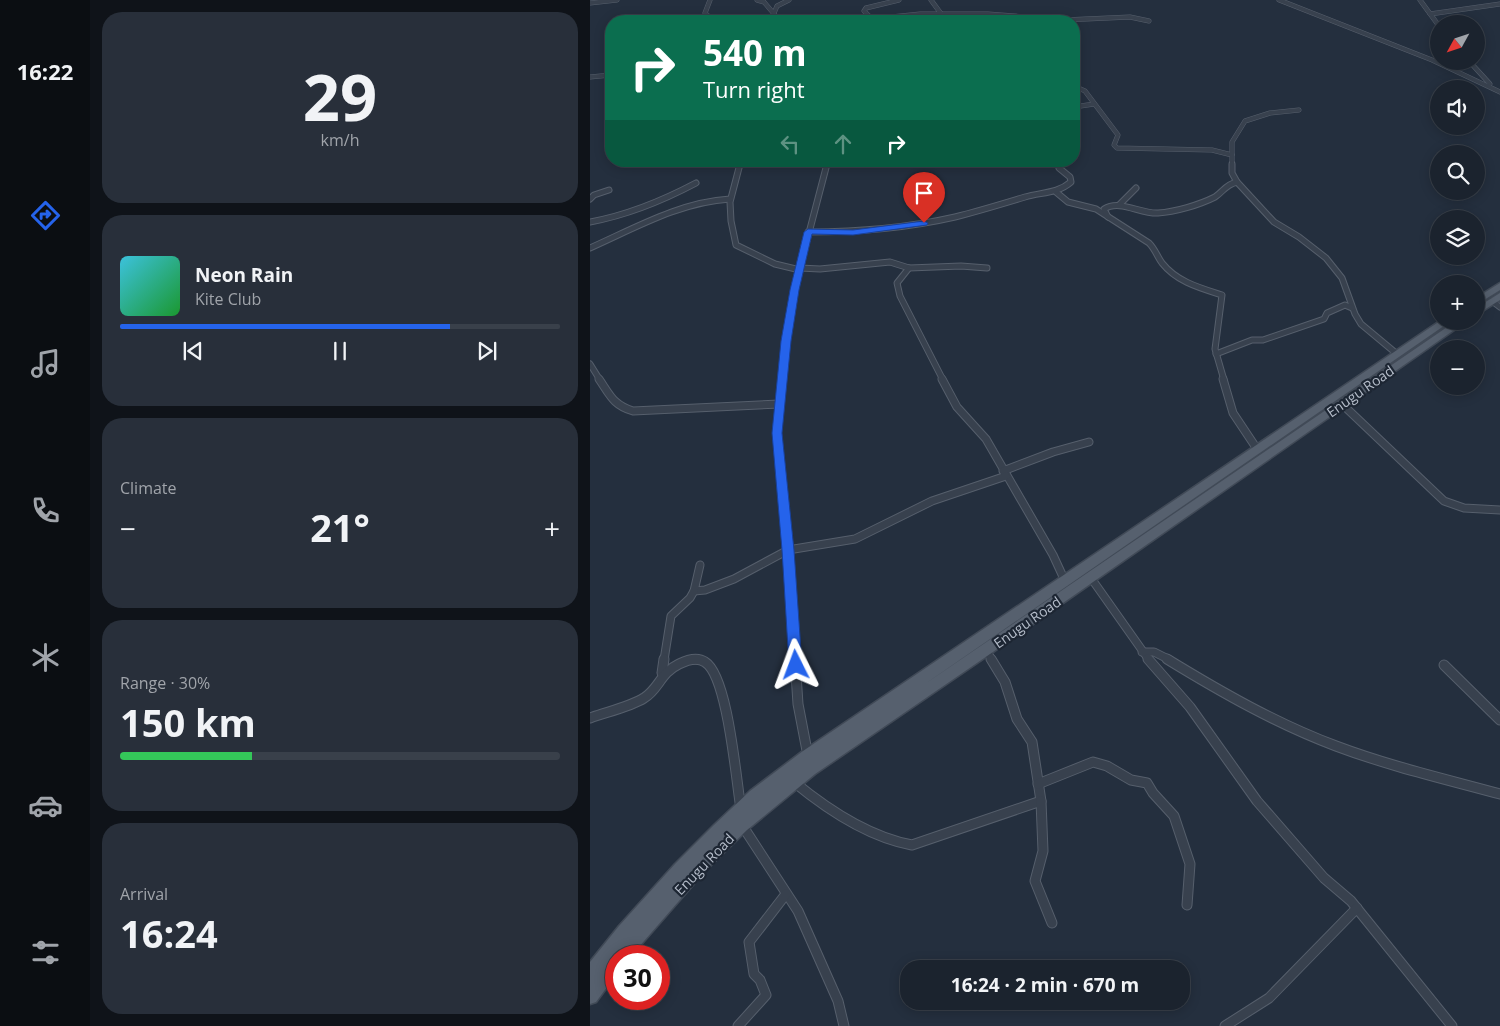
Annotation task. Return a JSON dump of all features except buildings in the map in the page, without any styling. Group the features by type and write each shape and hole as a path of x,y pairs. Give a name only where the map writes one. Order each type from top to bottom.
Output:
{"main road":[{"path":"1485,296 1500,286"},
{"path":"1496,304 1500,296"},
{"path":"590,975 669,881 741,809 808,756 1433,330"},
{"name":"Enugu Road","path":"631,945 700,866 742,825 794,781 1450,330"},
{"path":"590,996 605,976"}],"street":[{"path":"590,3 617,0"},
{"path":"709,15 705,9 710,0"},
{"path":"758,0 764,1 766,7 777,15"},
{"path":"774,13 777,6 790,0"},
{"path":"868,15 864,10 899,0"},
{"path":"931,0 942,14"},
{"path":"1280,0 1373,35 1500,92"},
{"path":"1420,0 1430,14 1500,4"},
{"path":"910,15 1001,15"},
{"path":"1080,19 1130,17 1149,21"},
{"path":"1477,70 1494,88"},
{"path":"590,77 605,76"},
{"path":"1080,88 1085,90 1118,135 1118,140 1114,145 1117,148 1212,150 1232,155"},
{"path":"1080,106 1094,104"},
{"path":"1299,110 1270,113 1245,121 1232,142 1232,173 1237,182 1274,222 1299,237 1326,258 1342,278 1352,308 1362,324 1397,354"},
{"path":"740,167 730,199 733,237 736,245 775,264 800,269 820,269 890,262 909,268 961,266 986,268"},
{"path":"808,756 798,704 788,550 777,433 786,341 794,290 826,167"},
{"path":"808,232 853,232 924,223 995,207 1030,196 1056,192 1070,182 1070,177 1060,167"},
{"path":"1108,217 1104,211 1105,207 1119,205 1158,213 1214,198 1224,185 1237,182"},
{"path":"590,222 608,219 661,202 696,183"},
{"path":"1119,205 1136,188"},
{"path":"590,199 594,195 609,190"},
{"path":"1056,192 1068,202 1096,210 1149,243 1162,263 1182,280 1222,295 1215,350 1233,412 1257,449"},
{"path":"590,248 665,216 718,198 730,199"},
{"path":"909,268 897,283 900,296 957,406 986,439 1004,474 1053,555 1065,581"},
{"path":"1216,354 1252,340 1263,340 1324,319 1327,313 1345,305 1352,308"},
{"path":"590,364 620,407 633,411 664,412 780,404"},
{"path":"1342,404 1444,501 1454,507 1465,509 1500,510"},
{"path":"694,591 706,590 734,579 788,550 855,539 932,501 1004,474 1053,452 1089,442"},
{"path":"590,718 644,698 649,694 662,673 671,616 690,598 694,591 700,565"},
{"path":"1091,578 1142,652 1190,707 1256,801 1324,878 1357,908 1452,1026"},
{"path":"986,650 1005,682 1016,719 1032,742 1041,801 1043,851 1035,881 1052,924"},
{"path":"1142,652 1154,652 1164,656 1247,706 1360,755 1500,794"},
{"path":"662,673 680,663 700,660 708,664 712,670 722,692 731,731 741,809"},
{"path":"1444,665 1500,720"},
{"path":"1038,784 1093,762 1107,766 1131,780 1147,783 1153,793 1174,816 1190,864 1187,905"},
{"path":"794,781 823,806 890,841 912,845 1041,801"},
{"path":"742,825 798,911 838,1001 844,1026"},
{"path":"738,1026 766,995 760,980 754,974 749,942 786,894"},
{"path":"1225,1026 1269,998 1357,908"}],"route":[{"path":"796,665 777,433 786,341 794,290 808,232 870,231 924,223"}]}
